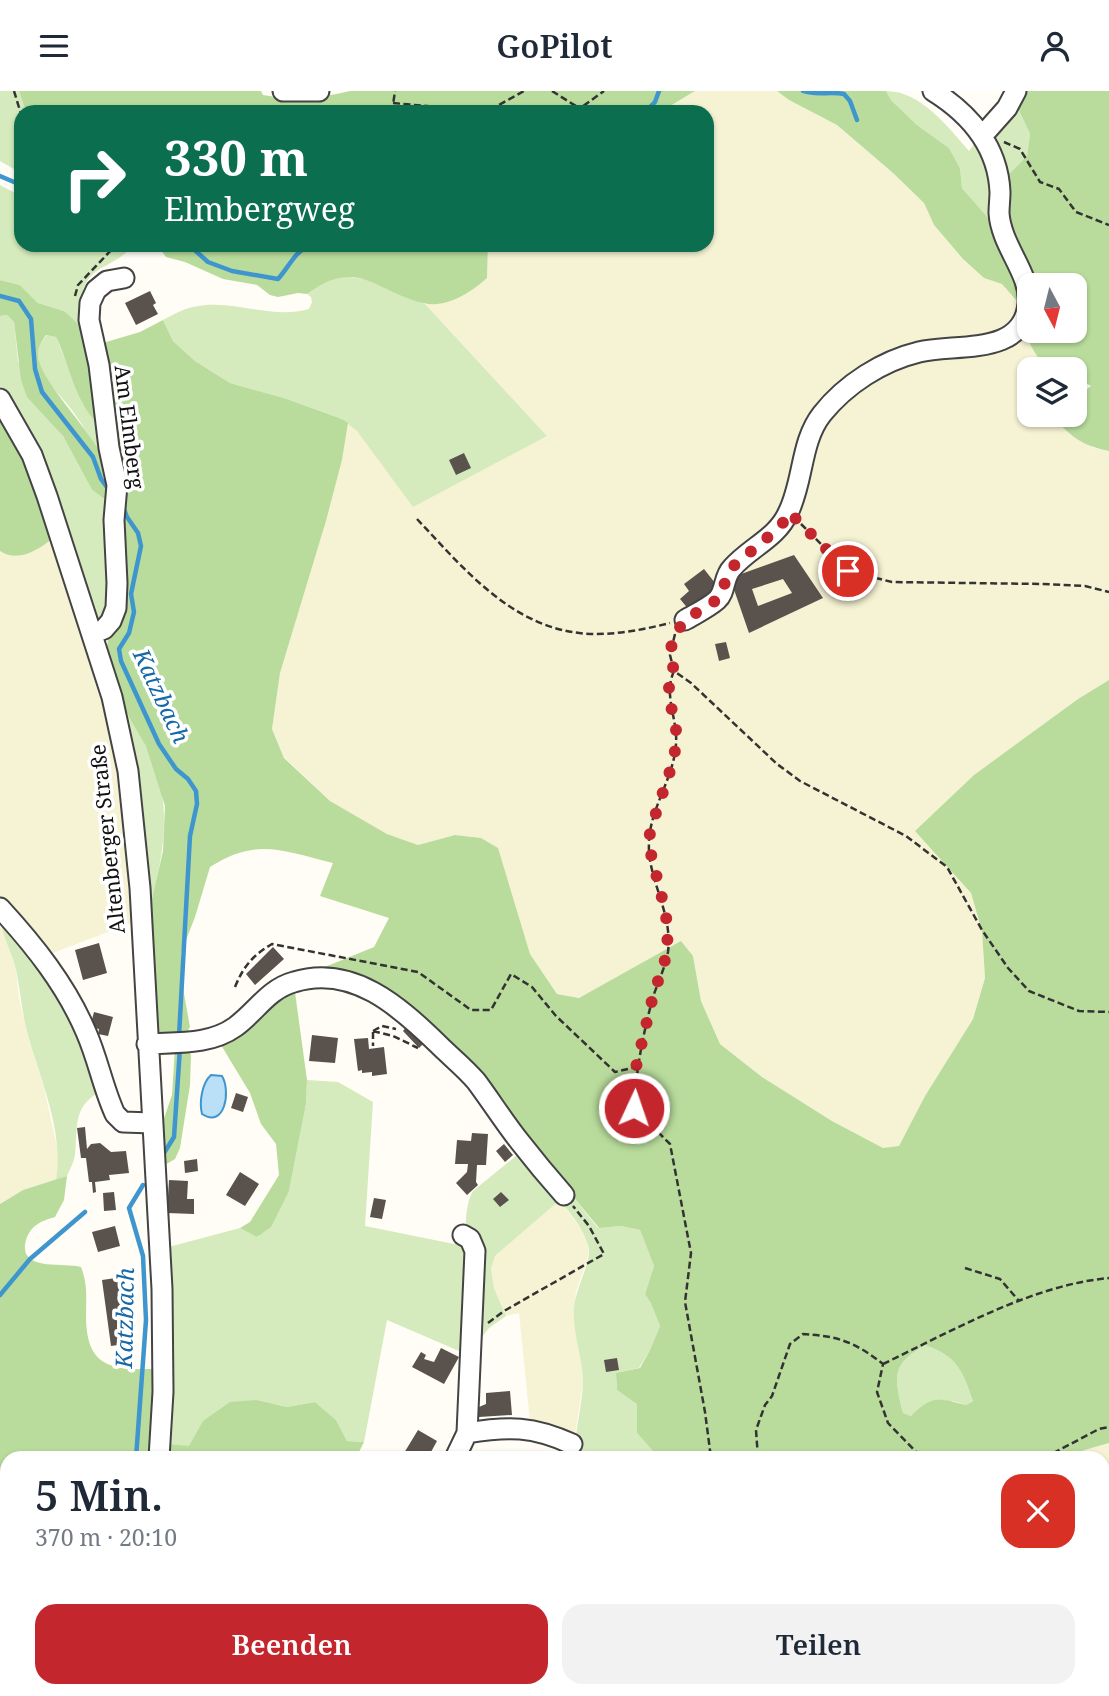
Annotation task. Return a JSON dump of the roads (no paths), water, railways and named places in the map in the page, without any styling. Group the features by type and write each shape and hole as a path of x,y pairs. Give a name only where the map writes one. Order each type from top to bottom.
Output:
{"street":[{"path":"283,91 319,91"},
{"path":"685,620 718,599 724,590 730,569 781,526 789,512 812,429 836,398 878,368 920,352 995,343 1016,331 1023,320 1029,301 1027,289 1000,227 997,174 983,135 969,118 933,91"},
{"path":"983,135 1007,108 1016,91"},
{"name":"Am Elmberg","path":"92,633 104,629 111,621 116,608 116,498 99,365 89,320 90,303 96,290 107,281 124,278"},
{"name":"Altenberger Straße","path":"0,399 32,455 112,697 128,771 140,888 164,1327 159,1451"},
{"path":"0,908 42,956 74,1008 87,1033 115,1114 123,1122 152,1123"},
{"path":"147,1044 214,1038 234,1028 272,992 307,978 340,979 367,988 387,999 414,1020 474,1079 564,1195"},
{"path":"458,1451 467,1433 475,1251 470,1239 463,1235"},
{"path":"467,1433 521,1427 552,1435 572,1444"}],"water":[{"path":"211,1075 222,1076 226,1090 224,1106 216,1117 202,1114 203,1088"}],"waterway":[{"path":"652,105 659,91"},
{"path":"803,91 844,94 850,101 857,120"},
{"path":"0,176 14,182"},
{"path":"197,252 208,262 232,271 278,279 300,252"},
{"name":"Katzbach","path":"0,296 19,301 31,319 35,369 42,392 93,457 101,479 109,490"},
{"name":"Katzbach","path":"122,504 138,533 141,546 131,594 134,612 129,633 119,649 121,661 159,744 176,769 188,779 196,791 197,804 190,836 179,1036"},
{"name":"Katzbach","path":"164,1153 174,1137 180,1048"},
{"name":"Katzbach","path":"137,1451 146,1320 143,1256 129,1208 143,1185"},
{"path":"0,1295 30,1259 85,1212"}]}
